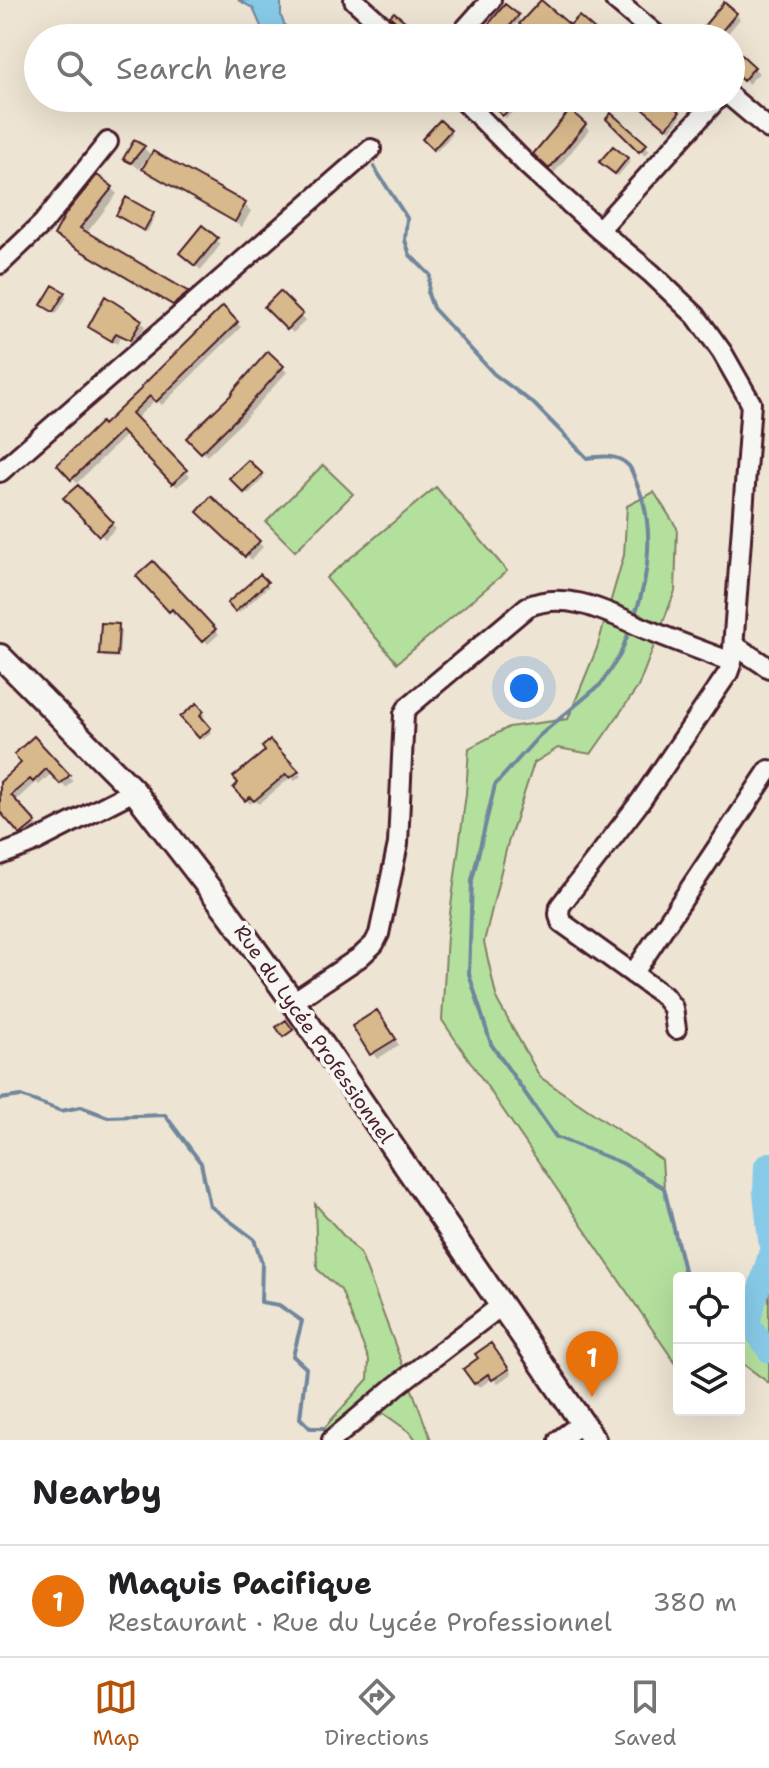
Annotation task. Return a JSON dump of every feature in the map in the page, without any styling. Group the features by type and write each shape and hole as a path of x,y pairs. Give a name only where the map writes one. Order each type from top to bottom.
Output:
{"main road":[{"name":"Rue du Lycée Professionnel","path":"0,656 134,791 230,915 588,1431"}],"street":[{"path":"354,0 381,24"},
{"path":"470,24 491,0"},
{"path":"615,0 643,24"},
{"path":"745,109 769,129"},
{"path":"475,112 527,165 696,316 760,404 733,653 728,673 640,802 560,906 561,922 670,1002 676,1029"},
{"path":"599,230 705,112"},
{"path":"0,264 43,223 108,142"},
{"path":"0,472 371,149"},
{"path":"293,1002 360,957 374,944 379,934 398,844 404,714 408,707 527,607 552,601 576,603 605,611 652,632 733,653 769,668"},
{"path":"633,974 769,770"},
{"path":"0,855 32,843 134,791"},
{"path":"332,1440 396,1386 502,1305"},
{"path":"559,1440 588,1431"}],"green space":[{"path":"323,465 353,494 295,551 266,522"},
{"path":"436,487 507,571 397,663 326,578"},
{"path":"654,492 677,528 675,591 638,687 591,754 558,748 534,763 507,846 484,942 497,1000 540,1077 662,1160 664,1188 685,1272 673,1272 673,1360 442,1020 447,936 469,748 509,727 568,719 597,648 624,555 627,506"},
{"path":"315,1204 361,1255 431,1440 416,1440 383,1413 349,1440 327,1440 324,1428 368,1379 369,1360 341,1290 317,1269"},
{"path":"769,1254 769,1383 745,1365 745,1322 749,1322"}],"water":[{"path":"238,0 281,0 284,24 260,24 253,8"}],"building":[{"path":"541,0 569,24 519,24"},
{"path":"724,2 737,13 728,24 706,24"},
{"path":"505,4 519,15 512,24 489,24"},
{"path":"394,12 408,24 398,24 390,16"},
{"path":"579,16 588,24 571,24"},
{"path":"745,58 755,67 745,79"},
{"path":"568,112 586,124 549,169 533,154"},
{"path":"647,112 680,112 666,128"},
{"path":"611,113 647,144 639,152 606,119"},
{"path":"440,120 451,130 433,150 422,139"},
{"path":"134,140 145,146 131,163 123,159"},
{"path":"613,146 628,158 615,174 599,162"},
{"path":"153,151 246,203 235,222 142,169"},
{"path":"97,175 113,187 80,228 189,292 173,305 54,235 66,213"},
{"path":"126,197 154,213 144,231 116,215"},
{"path":"202,225 218,238 195,266 179,253"},
{"path":"53,285 65,292 53,312 41,305"},
{"path":"280,291 303,314 287,330 264,307"},
{"path":"105,296 142,320 130,340 116,333 112,341 88,327"},
{"path":"223,306 238,322 156,402 150,396 132,413 187,470 172,484 121,431 71,480 57,465 142,388"},
{"path":"268,351 284,366 201,453 186,438 233,393"},
{"path":"248,460 263,474 244,493 229,478"},
{"path":"78,485 113,522 99,536 63,498"},
{"path":"211,496 260,541 245,557 197,512"},
{"path":"153,561 216,629 202,642 136,576"},
{"path":"260,574 268,582 235,612 227,603"},
{"path":"101,623 119,624 117,656 99,655"},
{"path":"197,703 204,711 200,715 211,728 199,738 180,717"},
{"path":"34,736 70,775 60,784 46,769 33,782 30,779 11,795 36,822 20,835 0,812 0,782 21,763 14,754"},
{"path":"270,740 299,771 290,778 286,774 254,801 250,797 245,801 233,788 238,783 233,777 265,751 262,747"},
{"path":"377,1010 396,1039 370,1055 352,1026"},
{"path":"286,1020 293,1030 283,1037 276,1027"},
{"path":"491,1343 509,1369 492,1380 488,1374 474,1384 463,1369 478,1358 475,1354"}],"waterway":[{"path":"374,167 407,218 405,240 410,255 430,275 428,294 433,308 494,374 534,404 587,458 614,457 624,461 631,469 642,498 648,531 647,567 634,617"},
{"path":"630,629 620,655 601,684 539,736 495,785 472,880 469,974 491,1044 556,1137 622,1163 664,1188 685,1272"},
{"path":"0,1099 21,1096 61,1111 81,1107 108,1117 165,1115 201,1163 210,1206 254,1239 262,1263 261,1302 279,1305 302,1321 293,1356 306,1368 300,1418 310,1428 324,1428"},
{"path":"769,1163 765,1166 764,1192 769,1240"},
{"path":"769,1254 749,1323 769,1352"},
{"path":"745,1322 749,1323"}],"place":[{"name":"Maquis Pacifique","path":"592,1397"}]}
